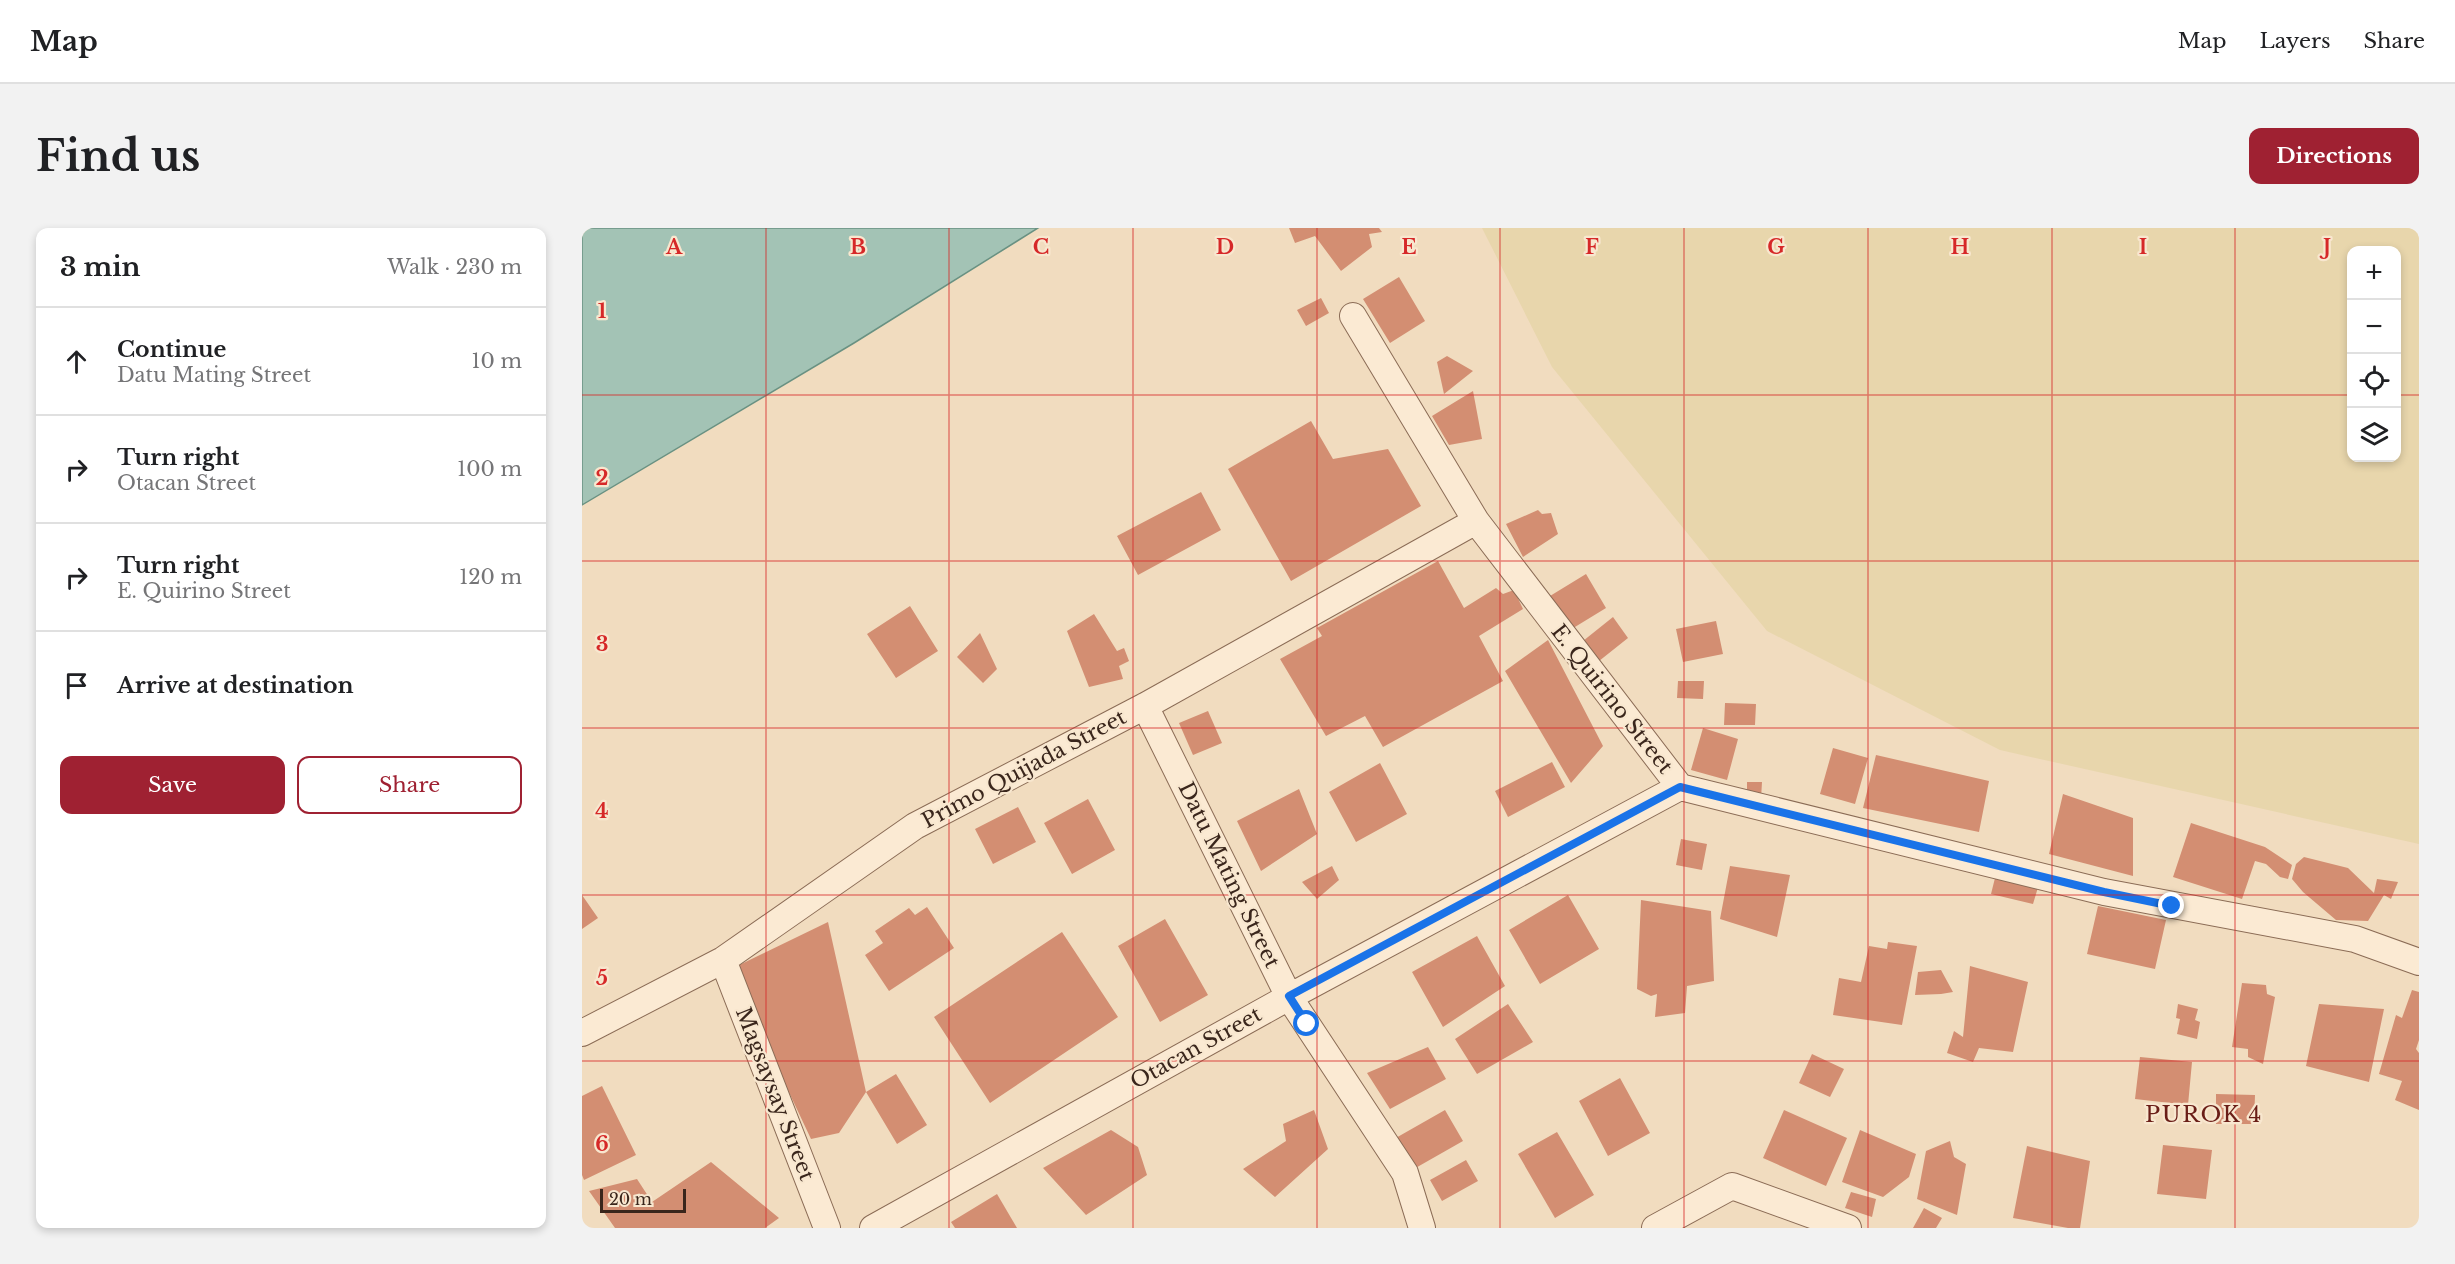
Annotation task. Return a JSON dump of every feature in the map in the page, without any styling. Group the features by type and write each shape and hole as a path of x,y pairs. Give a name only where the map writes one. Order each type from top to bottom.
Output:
{"street":[{"name":"E. Quirino Street","path":"1353,316 1476,521 1680,787 2104,892 2355,939 2419,962"},
{"name":"Primo Quijada Street","path":"582,1033 723,960 915,826 1145,706 1476,521"},
{"name":"Datu Mating Street","path":"1145,706 1289,996 1405,1173 1422,1228"},
{"name":"Otacan Street","path":"873,1228 1289,996 1680,787"},
{"name":"Magsaysay Street","path":"723,960 827,1228"},
{"path":"1655,1228 1732,1186 1848,1228"}],"shaded area":[{"path":"582,228 1038,228 854,343 582,505"},
{"path":"1482,228 2419,228 2419,844 2000,750 1767,631 1552,367"}],"building":[{"path":"1289,228 1379,228 1382,232 1369,234 1372,247 1341,271 1315,236 1295,243"},
{"path":"1399,277 1425,321 1390,343 1363,299"},
{"path":"1321,298 1329,313 1306,326 1297,310"},
{"path":"1447,356 1473,371 1444,394 1437,362"},
{"path":"1473,391 1482,439 1449,445 1432,416"},
{"path":"1311,421 1333,459 1388,449 1421,506 1291,581 1228,469"},
{"path":"1201,492 1221,530 1138,575 1117,536"},
{"path":"1538,510 1542,514 1551,513 1558,534 1523,557 1506,524"},
{"path":"1438,561 1464,608 1496,588 1503,594 1514,590 1523,609 1479,636 1503,681 1383,747 1365,716 1326,736 1280,659 1322,636 1317,628"},
{"path":"1586,574 1606,608 1570,630 1550,596"},
{"path":"910,606 938,651 896,678 867,634"},
{"path":"1094,614 1117,651 1124,648 1129,661 1119,666 1123,679 1089,687 1067,631"},
{"path":"1613,617 1628,638 1589,669 1573,649"},
{"path":"1716,621 1723,654 1683,662 1676,629"},
{"path":"980,633 997,669 983,683 957,657"},
{"path":"1548,640 1603,746 1571,783 1505,671"},
{"path":"1678,681 1704,681 1703,699 1677,698"},
{"path":"1725,703 1756,704 1755,725 1724,725"},
{"path":"1208,711 1222,743 1193,755 1179,723"},
{"path":"1703,728 1738,739 1727,780 1691,770"},
{"path":"1833,748 1868,758 1855,804 1820,794"},
{"path":"1876,755 1989,781 1979,832 1863,808"},
{"path":"1552,762 1565,787 1508,817 1495,791"},
{"path":"1380,763 1407,814 1356,842 1329,792"},
{"path":"1747,782 1762,782 1761,799 1747,799"},
{"path":"1299,789 1317,834 1261,871 1237,821"},
{"path":"2063,794 2133,818 2133,876 2049,854"},
{"path":"1088,799 1115,850 1072,874 1044,823"},
{"path":"1018,807 1036,842 993,864 975,829"},
{"path":"2191,823 2265,847 2292,865 2288,879 2280,877 2266,864 2255,861 2242,899 2173,877"},
{"path":"1681,839 1707,844 1702,870 1676,865"},
{"path":"2304,857 2348,868 2374,893 2377,879 2398,882 2391,899 2384,895 2368,921 2336,920 2303,892 2292,879 2296,864"},
{"path":"1332,866 1339,880 1317,899 1302,882"},
{"path":"1730,866 1790,875 1777,937 1720,919"},
{"path":"1996,874 2039,884 2033,904 1991,894"},
{"path":"582,895 598,918 582,929"},
{"path":"1568,895 1599,949 1540,984 1509,930"},
{"path":"1641,900 1711,911 1714,981 1687,986 1685,1013 1655,1017 1657,994 1651,996 1637,989"},
{"path":"2098,906 2166,920 2155,969 2087,954"},
{"path":"927,907 954,948 889,991 865,955 883,943 875,931 909,908 915,915"},
{"path":"1165,919 1208,995 1160,1022 1118,946"},
{"path":"828,922 866,1092 839,1133 811,1139 731,969"},
{"path":"1062,932 1118,1017 990,1103 934,1017"},
{"path":"1477,936 1505,986 1443,1027 1412,972"},
{"path":"1888,942 1917,946 1902,1025 1833,1015 1839,978 1861,982 1869,946 1887,949"},
{"path":"1970,966 2028,982 2013,1052 1979,1048 1973,1062 1947,1053 1954,1031 1963,1037"},
{"path":"1941,970 1953,992 1915,995 1918,972"},
{"path":"2242,983 2266,985 2267,994 2275,997 2263,1064 2248,1057 2248,1049 2232,1047"},
{"path":"2412,990 2419,992 2419,1040 2416,1049 2419,1053 2419,1110 2395,1100 2402,1081 2379,1074 2396,1015 2402,1018"},
{"path":"1508,1004 1533,1042 1477,1074 1455,1039"},
{"path":"2178,1004 2198,1009 2195,1020 2200,1022 2197,1039 2177,1034 2180,1019 2176,1018"},
{"path":"2319,1004 2384,1009 2369,1082 2306,1066"},
{"path":"1428,1047 1446,1079 1390,1109 1367,1073"},
{"path":"1812,1054 1844,1069 1830,1097 1799,1083"},
{"path":"2140,1057 2192,1062 2188,1105 2135,1099"},
{"path":"896,1074 927,1125 897,1144 866,1092"},
{"path":"1620,1078 1650,1133 1608,1156 1579,1101"},
{"path":"602,1086 636,1155 584,1180 582,1175 582,1096"},
{"path":"2216,1094 2255,1095 2254,1124 2216,1124"},
{"path":"1314,1110 1328,1149 1275,1197 1243,1169 1286,1141 1283,1124"},
{"path":"1445,1110 1463,1141 1412,1170 1394,1139"},
{"path":"1784,1110 1847,1138 1826,1186 1763,1158"},
{"path":"1111,1130 1138,1147 1147,1175 1086,1215 1043,1168"},
{"path":"1860,1130 1916,1154 1909,1177 1883,1197 1842,1182"},
{"path":"1557,1132 1594,1195 1555,1218 1518,1154"},
{"path":"1950,1141 1954,1157 1966,1164 1957,1215 1917,1199 1926,1151"},
{"path":"2163,1145 2212,1150 2206,1199 2157,1194"},
{"path":"2027,1146 2090,1161 2080,1228 2013,1218"},
{"path":"1466,1160 1478,1181 1442,1201 1430,1180"},
{"path":"711,1162 779,1218 765,1228 615,1228 589,1191 637,1179 652,1202"},
{"path":"1851,1192 1876,1199 1872,1217 1845,1208"},
{"path":"997,1194 1017,1228 955,1228 951,1222"},
{"path":"1924,1208 1942,1218 1936,1228 1913,1228"}],"district":[{"name":"PUROK 4","path":"2204,1114"}],"route":[{"path":"1307,1024 1289,996 1680,787 2104,892 2172,906"}]}
